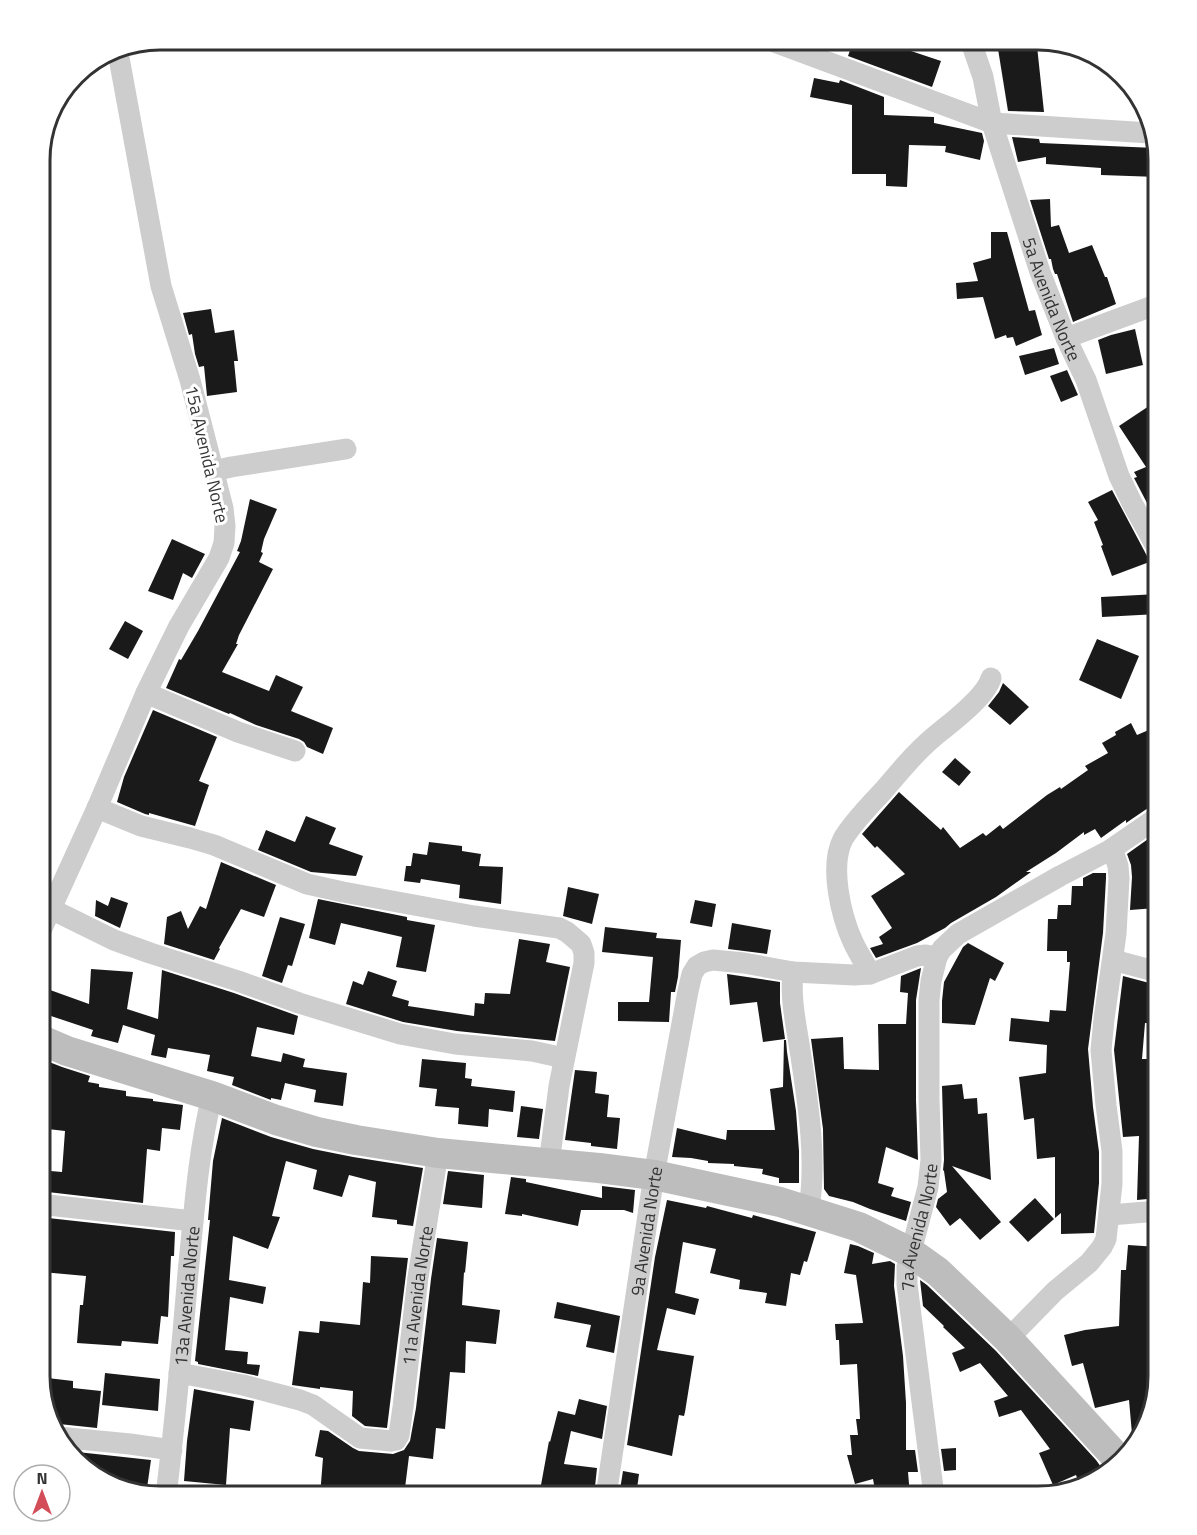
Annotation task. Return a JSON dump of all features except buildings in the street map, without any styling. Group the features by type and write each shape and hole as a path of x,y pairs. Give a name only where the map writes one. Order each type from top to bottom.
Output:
{"street":[{"path":"796,50 992,123 1144,133"},
{"name":"5a Avenida Norte","path":"974,50 983,77 992,123 1040,272 1066,338 1086,380 1119,476 1148,531"},
{"name":"15a Avenida Norte","path":"51,909 146,693 179,626 219,558 224,543 223,508 214,471 190,380 161,286 119,57"},
{"path":"1066,338 1148,308"},
{"path":"214,471 346,449"},
{"path":"870,974 854,944 840,897 838,861 843,840 918,750 969,706 989,685 991,678"},
{"path":"146,693 237,732 295,751"},
{"path":"97,808 141,826 214,845 307,884 474,916 559,928 567,932 581,944 584,963 564,1058 549,1164"},
{"path":"809,1210 813,1161 808,1103 793,999 793,972 870,974 917,956 937,957 948,942 958,934 1110,850 1148,824"},
{"path":"1008,1339 1054,1291 1089,1263 1106,1239 1110,1215 1112,1151 1101,1050 1113,960 1119,878 1118,866 1110,850"},
{"path":"51,909 114,940 150,953 400,1034 455,1044 532,1051 564,1058"},
{"name":"7a Avenida Norte","path":"933,1486 907,1284 907,1267 928,1187 931,1160 929,1000 937,957"},
{"name":"9a Avenida Norte","path":"608,1486 654,1176 692,974 696,966 704,962 723,960 793,972"},
{"path":"1113,960 1148,969"},
{"path":"50,1044 317,1132 438,1153 599,1168 654,1176 751,1195 809,1210 859,1227 910,1252 939,1272 1008,1339 1114,1454"},
{"name":"13a Avenida Norte","path":"167,1486 193,1221 212,1096"},
{"name":"11a Avenida Norte","path":"180,1373 243,1385 300,1400 313,1405 360,1438 396,1440 399,1435 418,1277 438,1153"},
{"path":"50,1205 193,1221"},
{"path":"1110,1215 1148,1212"},
{"path":"69,1438 172,1450"}]}
